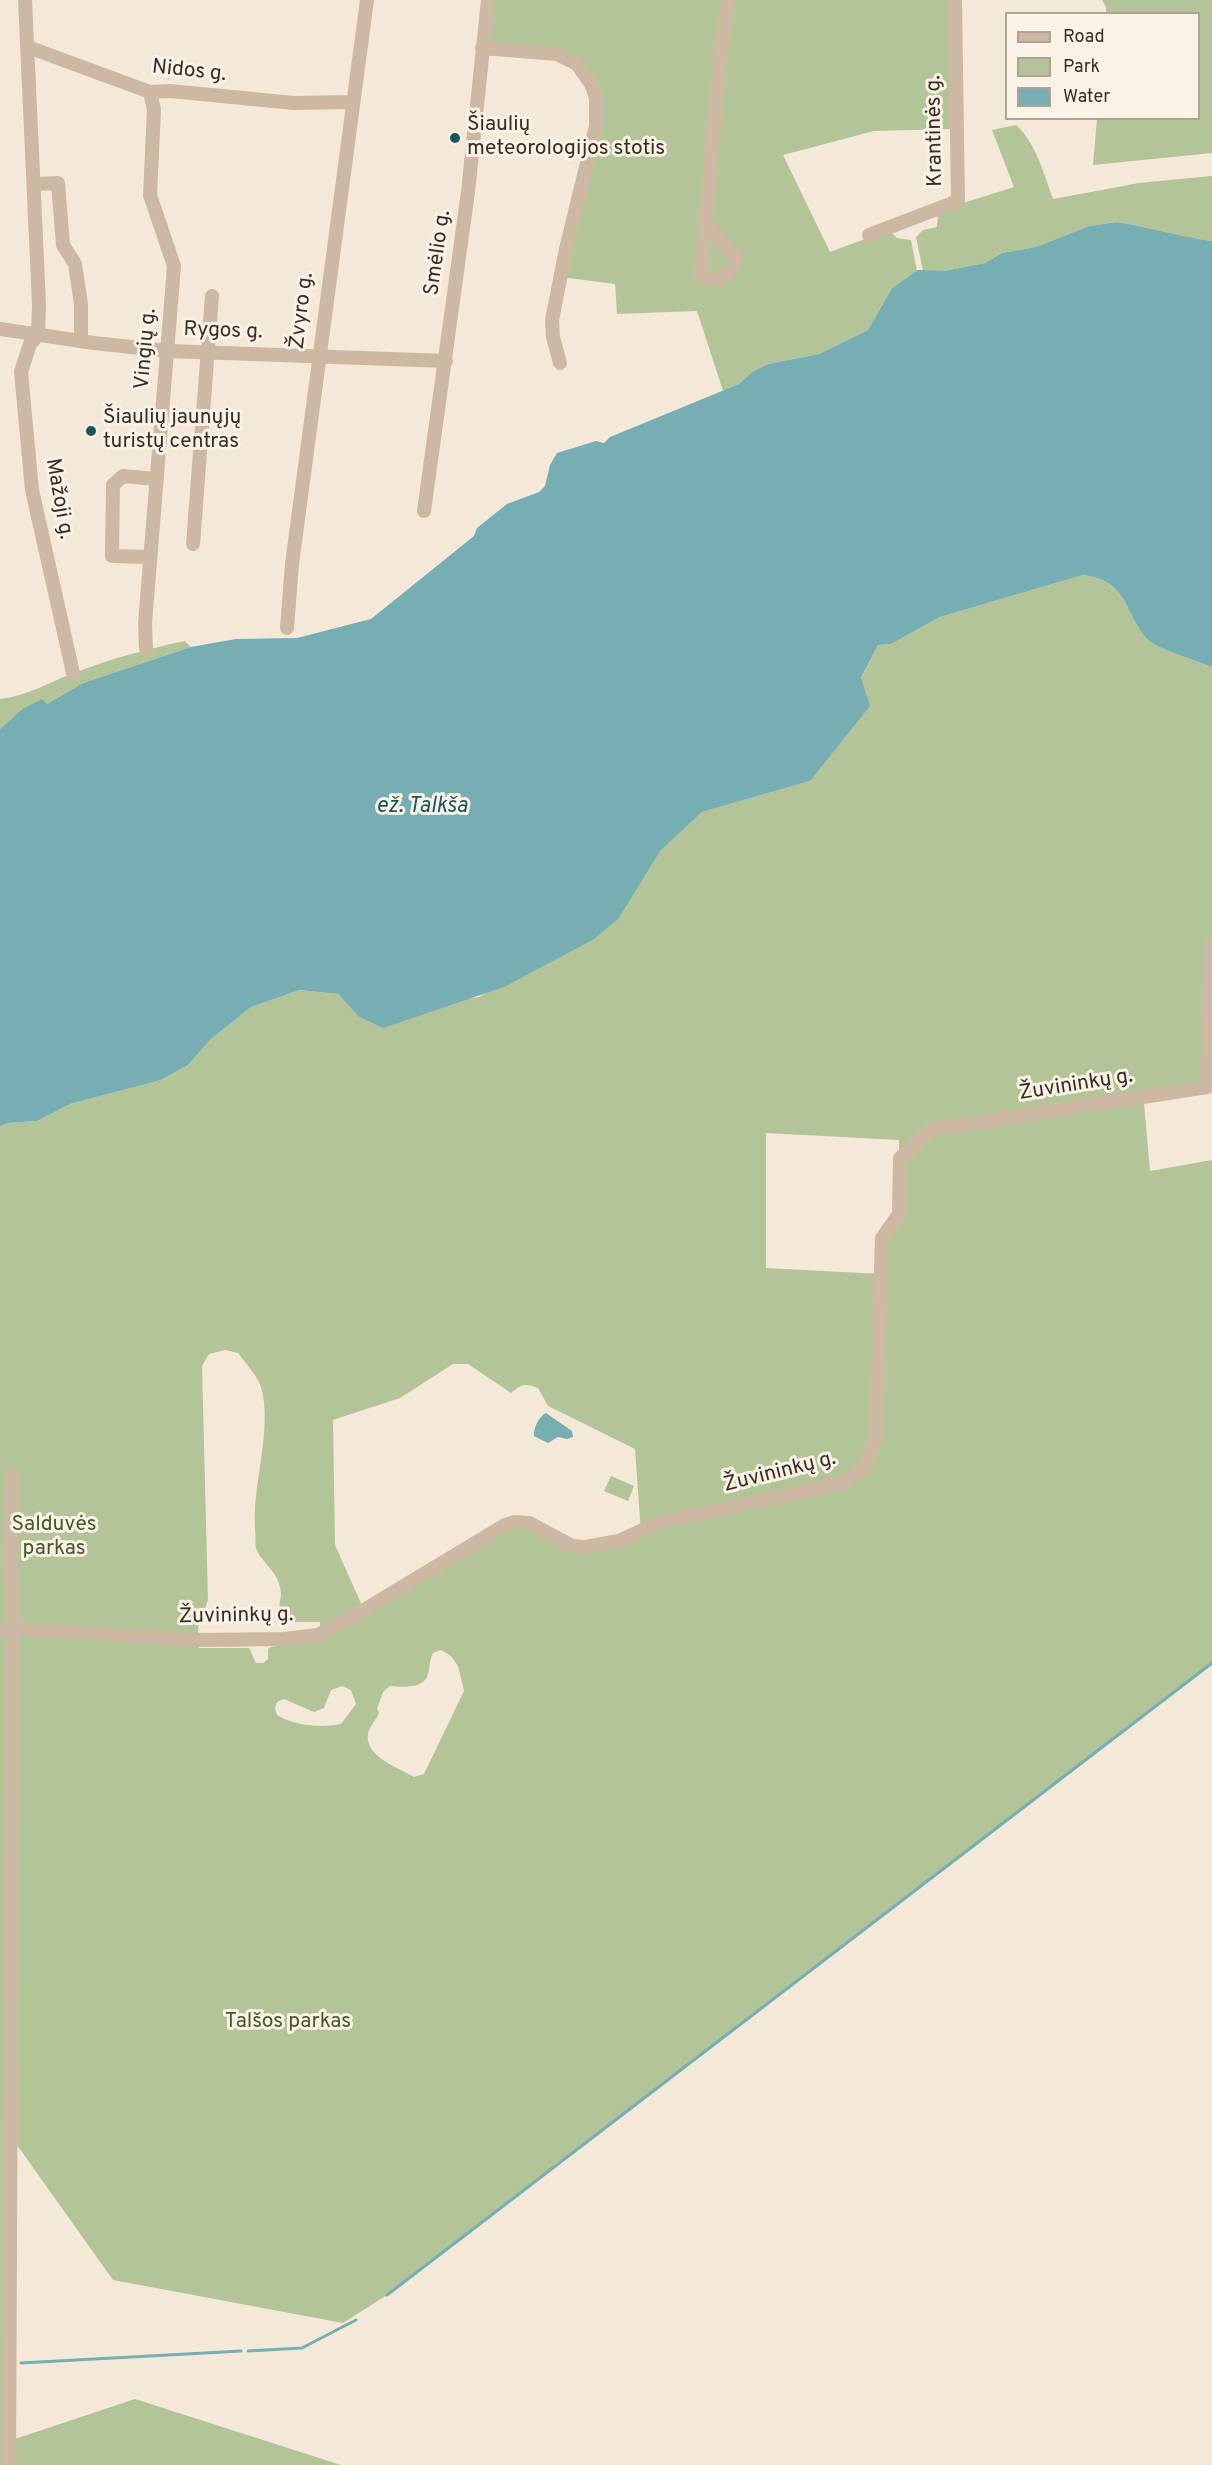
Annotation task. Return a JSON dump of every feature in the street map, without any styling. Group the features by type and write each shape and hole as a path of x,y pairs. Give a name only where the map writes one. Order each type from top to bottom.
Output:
{"street":[{"path":"26,0 38,335"},
{"name":"Žvyro g.","path":"287,627 292,564 367,0"},
{"name":"Smėlio g.","path":"424,511 468,192 488,0"},
{"path":"705,224 736,257 733,269 720,279 701,276 705,224 719,68 728,0"},
{"name":"Krantinės g.","path":"869,235 958,201 955,0"},
{"name":"Nidos g.","path":"28,47 150,92 170,91 294,103 352,102"},
{"path":"482,48 557,54 577,64 591,84 596,98 596,126 566,249 552,320 553,337 560,363"},
{"name":"Vingių g.","path":"146,649 145,623 174,266 150,195 154,110 150,92"},
{"path":"34,184 58,183 63,245 75,264 81,304 81,341"},
{"path":"193,544 212,296"},
{"name":"Rygos g.","path":"0,329 168,351 446,361"},
{"name":"Mažoji g.","path":"38,335 30,344 21,372 32,490 73,673"},
{"path":"150,557 112,556 113,485 123,476 156,479"},
{"name":"Žuvininkų g.","path":"6,1630 148,1638 300,1638 318,1635 515,1521 540,1528 572,1546 585,1547 619,1540 657,1523 843,1483 865,1467 876,1437 882,1238 899,1214 900,1158 931,1130 1207,1087 1212,944"},
{"path":"9,2465 6,1630 14,1475"}],"green space":[{"path":"488,0 950,0 952,129 874,131 783,155 830,252 889,230 897,238 911,240 917,271 892,288 868,330 819,354 768,364 752,372 739,384 723,391 697,311 617,314 615,284 561,277 596,126 591,84 557,54 482,48"},
{"path":"1102,0 1212,0 1212,153 1093,165 1097,120 1200,120 1200,12 1106,12"},
{"path":"1016,125 1034,150 1053,199 1139,183 1212,176 1212,241 1180,237 1117,222 1089,226 1036,247 1002,253 985,263 944,271 923,271 916,237 923,230 937,227 938,211 1014,187 992,130"},
{"name":"Talšos parkas","path":"1083,575 1098,578 1117,591 1140,629 1152,643 1212,667 1212,1090 1144,1103 1150,1171 1212,1160 1212,1663 387,2295 343,2323 113,2280 12,2138 9,2441 135,2399 341,2465 0,2465 0,1126 37,1121 70,1104 161,1080 188,1065 210,1040 251,1007 300,990 338,994 358,1016 479,997 619,918 659,851 702,812 810,781 878,645 891,644 940,617","holes":["766,1133 899,1140 899,1213 882,1238 881,1274 766,1268","225,1350 238,1353 261,1387 265,1420 256,1494 256,1548 278,1581 281,1592 280,1606 287,1622 320,1622 320,1639 271,1647 268,1649 268,1659 263,1663 256,1663 249,1648 199,1648 198,1628 208,1600 202,1366 209,1354","453,1364 468,1364 511,1393 524,1385 538,1388 548,1406 635,1449 641,1532 572,1547 515,1522 364,1610 335,1545 333,1420 400,1398","441,1650 451,1656 458,1666 464,1691 424,1774 414,1777 377,1755 371,1749 368,1734 379,1713 377,1709 383,1692 390,1686 420,1684 427,1677 433,1653","342,1686 351,1690 356,1704 341,1724 325,1726 300,1724 277,1715 275,1709 277,1702 284,1699 314,1712 324,1708 331,1690"]},
{"path":"185,641 191,647 83,683 47,704 21,710 0,729 0,699 29,692 115,659"},
{"path":"611,1476 634,1486 628,1501 604,1491"}],"water":[{"name":"ež. Talkša","path":"1117,222 1212,241 1212,667 1152,643 1140,629 1117,591 1098,578 1083,575 940,617 891,644 878,645 861,678 870,706 810,781 702,812 660,851 619,918 594,939 504,987 383,1028 358,1016 338,994 300,990 251,1007 210,1040 188,1065 161,1080 70,1104 37,1121 0,1126 0,729 21,710 42,699 47,704 83,683 191,647 236,639 297,638 371,619 474,536 477,528 507,504 539,492 545,486 550,465 557,453 596,441 604,443 610,437 739,384 752,372 768,364 819,354 868,330 892,288 918,270 944,271 985,263 1002,253 1036,247 1089,226"},
{"path":"546,1413 572,1431 573,1437 567,1439 558,1437 548,1443 534,1436 537,1423"}],"waterway":[{"path":"387,2295 1212,1663"},
{"path":"248,2351 302,2348 356,2320"},
{"path":"21,2363 241,2351"}],"place":[{"name":"Šiaulių meteorologijos stotis","path":"455,138"},
{"name":"Šiaulių jaunųjų turistų centras","path":"91,431"}],"park label":[{"name":"Salduvės parkas","path":"54,1538"}]}
